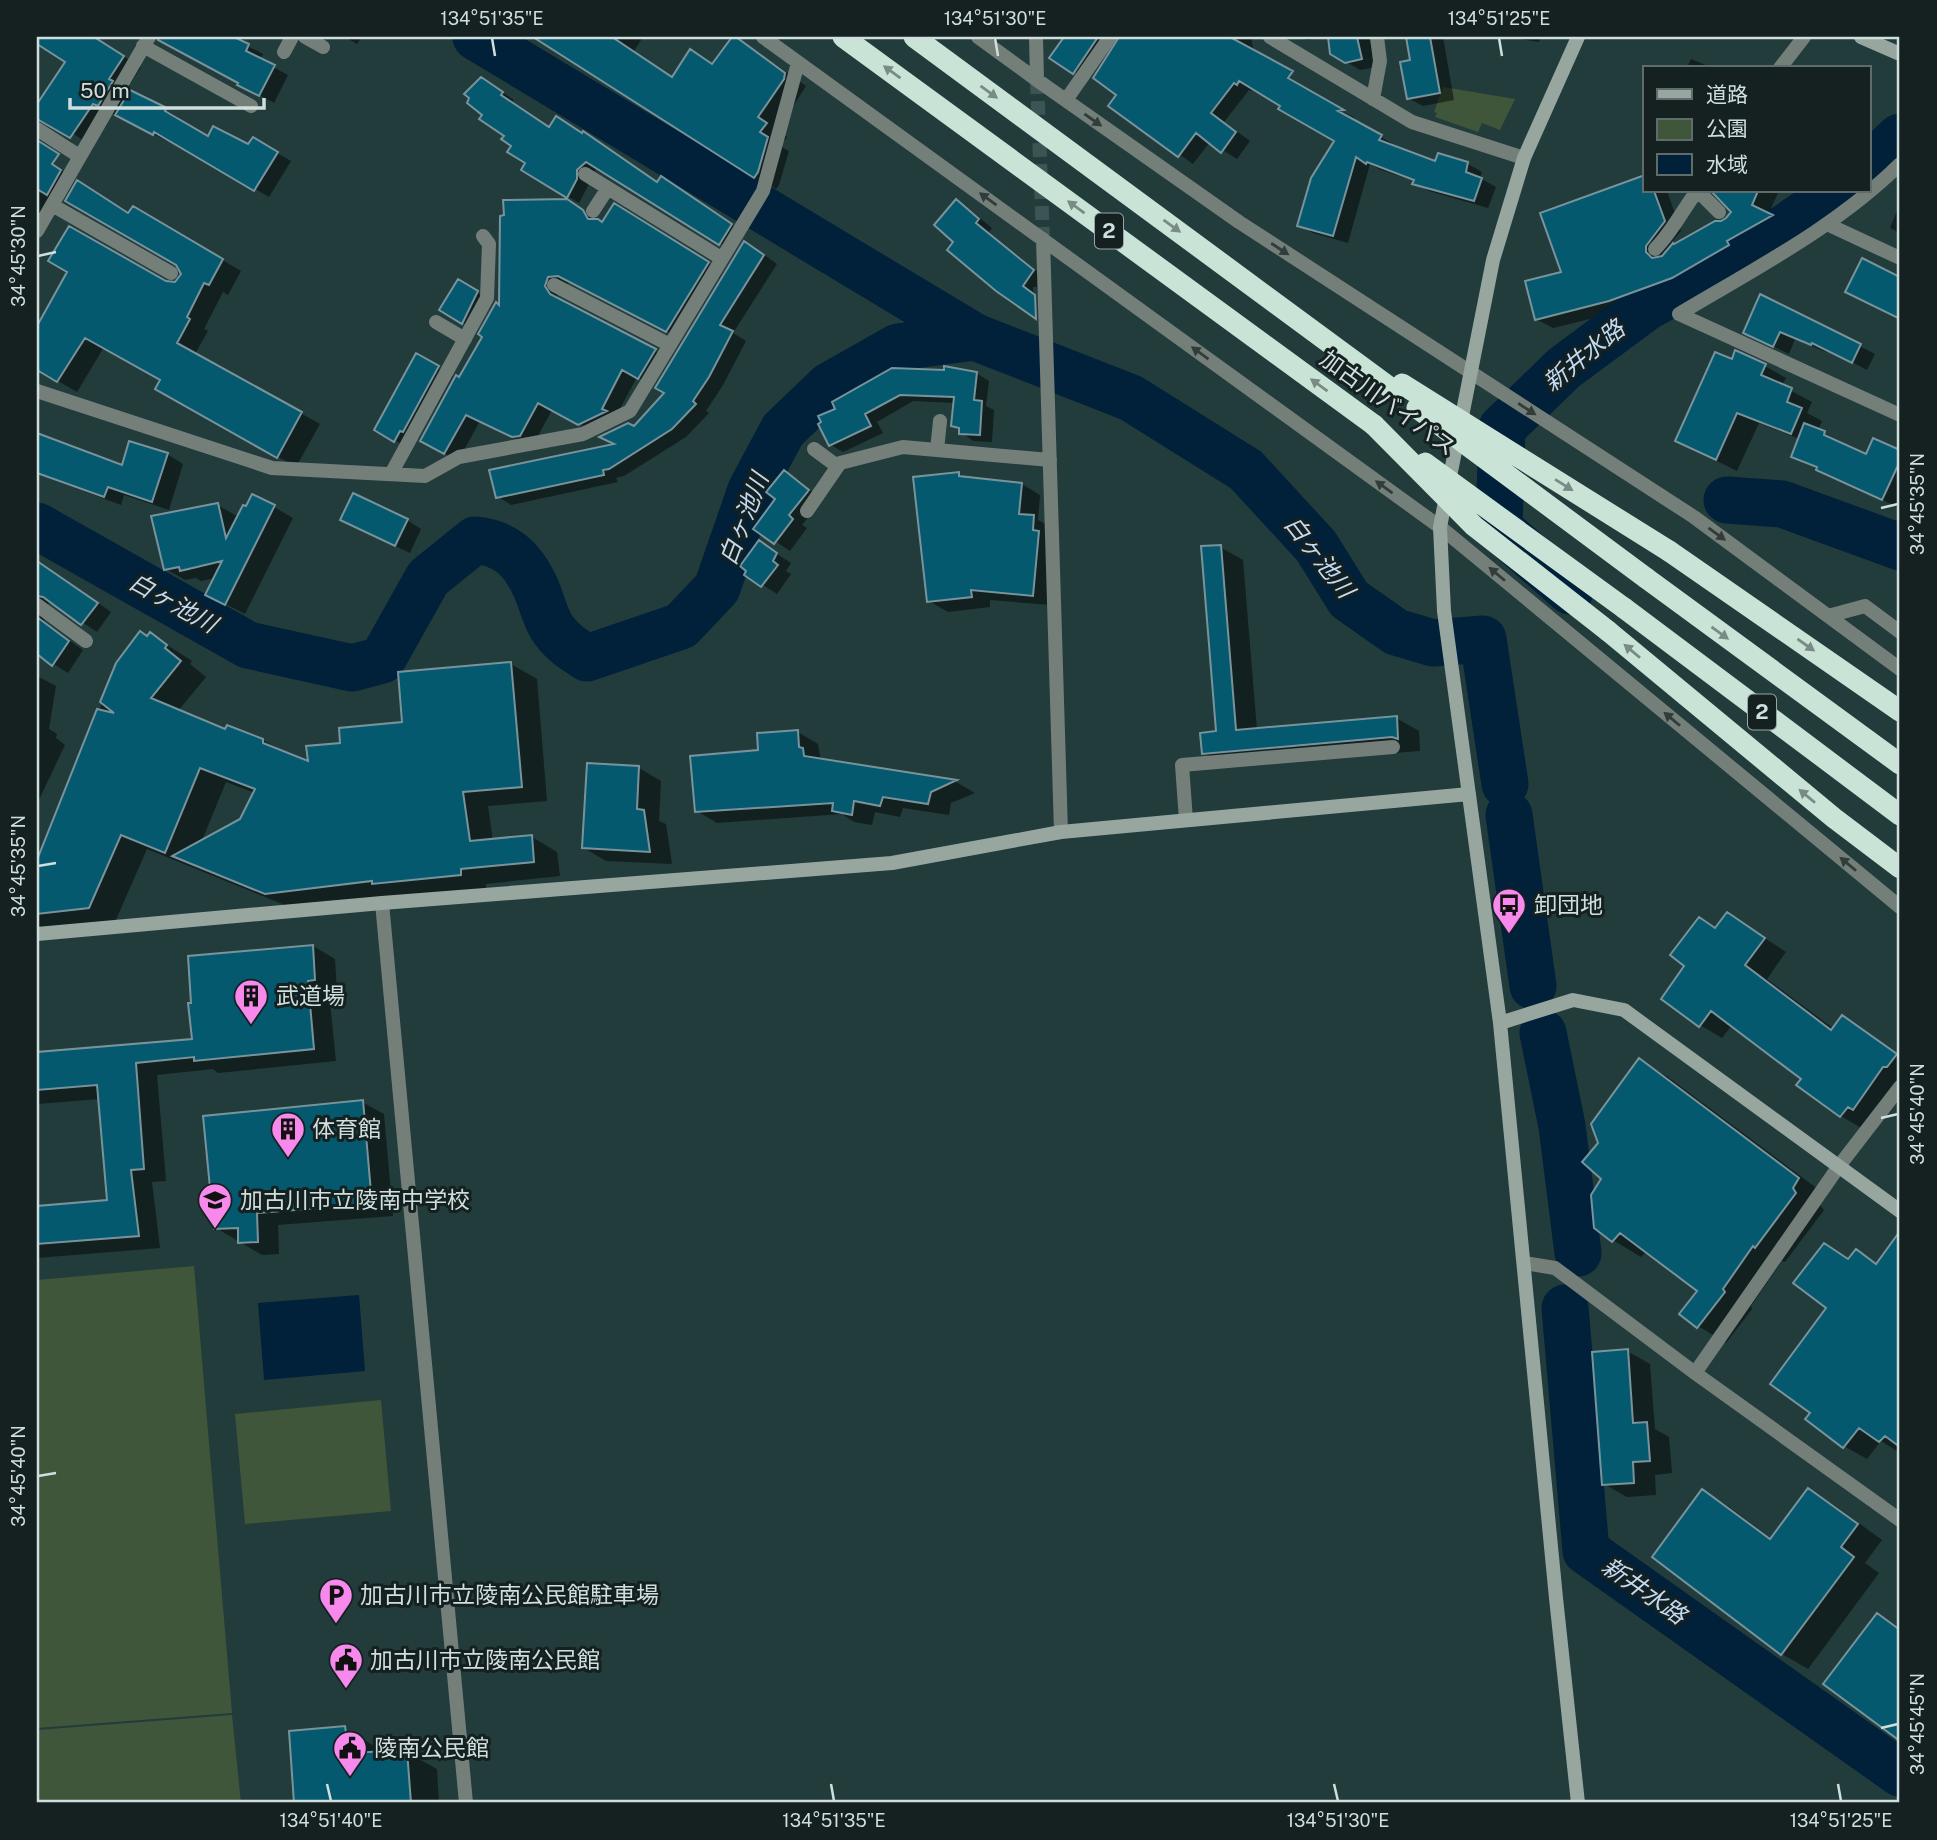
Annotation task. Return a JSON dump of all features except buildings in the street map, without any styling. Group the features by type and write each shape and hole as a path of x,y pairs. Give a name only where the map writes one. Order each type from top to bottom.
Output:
{"highway":[{"name":"加古川バイパス","path":"843,37 1624,608 1900,814"},
{"name":"加古川バイパス","path":"914,37 1288,312 1399,388 1646,578 1900,764"},
{"name":"2","path":"1399,388 1669,551 1900,710"},
{"path":"1374,425 1474,526 1608,631 1823,809 1900,867"}],"street":[{"path":"284,52 292,37"},
{"path":"305,37 323,47"},
{"path":"763,37 1440,527 1900,907"},
{"path":"978,37 1239,222 1694,517 1900,668"},
{"path":"1037,37 1037,80"},
{"path":"1066,100 1110,37"},
{"path":"1270,37 1412,122 1524,158"},
{"path":"1373,99 1380,61 1377,37"},
{"path":"1578,37 1524,158 1493,260 1440,527 1444,611 1500,1023 1578,1803"},
{"path":"1784,66 1804,37"},
{"path":"1861,37 1900,54"},
{"path":"37,231 146,42 251,106"},
{"path":"37,391 272,468 425,476 458,457 583,434 630,411 763,191 798,63"},
{"path":"37,130 79,156"},
{"path":"1872,186 1900,164"},
{"path":"585,174 721,258"},
{"path":"593,211 608,188"},
{"path":"1654,249 1670,234 1683,209 1696,192"},
{"path":"1698,192 1719,212"},
{"path":"1865,192 1829,225 1679,314 1900,415"},
{"path":"52,205 171,273"},
{"path":"1829,225 1900,258"},
{"path":"391,474 487,298 488,244 482,236"},
{"path":"1043,239 1061,832"},
{"path":"554,285 670,345"},
{"path":"436,322 465,339"},
{"path":"937,450 940,421"},
{"path":"807,511 839,463 903,447 1050,460"},
{"path":"814,449 837,466"},
{"path":"37,604 86,641"},
{"path":"1828,616 1865,606 1900,632"},
{"path":"1186,820 1182,765 1393,747"},
{"path":"37,934 382,903 892,863 1061,832 1469,794"},
{"path":"382,903 466,1803"},
{"path":"1500,1023 1573,1000 1624,1010 1900,1211"},
{"path":"1695,1373 1839,1166 1900,1087"},
{"path":"1524,1263 1555,1268 1695,1373 1900,1520"}],"green space":[{"path":"1443,87 1515,99 1500,130 1482,123 1478,132 1435,117 1437,113 1434,112"},
{"path":"194,1266 232,1713 37,1728 37,1280"},
{"path":"381,1400 391,1511 245,1524 235,1414"},
{"path":"232,1715 241,1803 37,1803 37,1730"}],"water":[{"path":"359,1295 365,1371 264,1380 258,1303"}],"waterway":[{"path":"476,37 975,337"},
{"name":"新井水路","path":"1870,165 1900,137"},
{"name":"新井水路","path":"1570,591 1499,528 1502,428 1564,368 1645,308 1761,244 1837,192"},
{"name":"白ヶ池川","path":"37,526 248,645 352,668 382,660 428,578 475,540 486,542 504,548 518,560 535,586 551,626 567,644 587,658 681,626 717,588 751,490 783,430 829,386 898,347 975,337 1131,398 1246,470 1316,546 1349,599 1396,632 1433,643 1483,639 1505,784"},
{"name":"白ヶ池川","path":"1727,500 1782,504 1900,547"},
{"name":"新井水路","path":"1509,815 1533,986"},
{"name":"新井水路","path":"1543,1033 1562,1126 1578,1253"},
{"name":"新井水路","path":"1565,1308 1586,1551 1900,1773"}],"tunnel":[{"path":"1037,80 1043,239"}],"place":[{"name":"卸団地","path":"1509,935"},
{"name":"武道場","path":"251,1026"},
{"name":"体育館","path":"288,1159"},
{"name":"加古川市立陵南中学校","path":"215,1230"},
{"name":"加古川市立陵南公民館駐車場","path":"336,1625"},
{"name":"加古川市立陵南公民館","path":"346,1690"},
{"name":"陵南公民館","path":"350,1778"}]}
